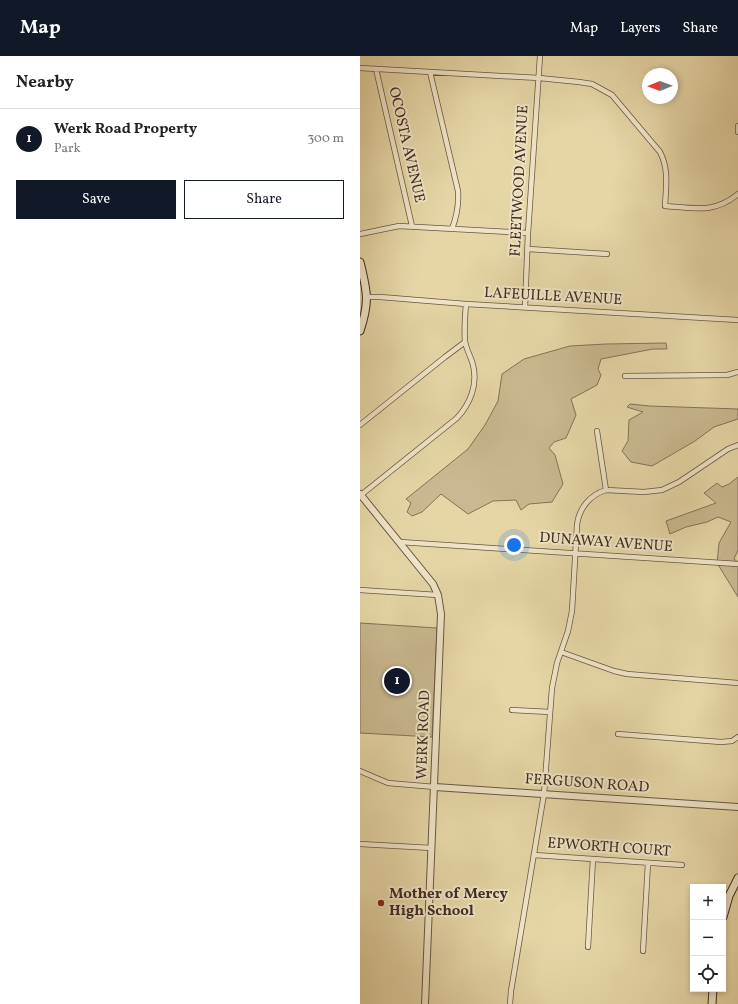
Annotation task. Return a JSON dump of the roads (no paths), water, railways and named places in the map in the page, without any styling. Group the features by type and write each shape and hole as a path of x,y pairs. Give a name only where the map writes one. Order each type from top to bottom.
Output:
{"main road":[{"path":"360,262 367,297 366,311 360,331"},
{"path":"726,906 729,896 738,878"},
{"path":"712,1004 713,992"}],"street":[{"name":"FLEETWOOD AVENUE","path":"525,307 528,233 540,56"},
{"path":"360,68 539,78 585,83 599,87 612,95 656,146 663,157 667,175 665,206 710,208 726,203 738,194"},
{"name":"OCOSTA AVENUE","path":"376,69 412,226"},
{"path":"430,72 458,191 458,210 452,229"},
{"path":"738,126 738,132"},
{"path":"360,234 392,227 412,226 528,233"},
{"path":"528,249 607,254"},
{"name":"LAFEUILLE AVENUE","path":"367,297 738,320"},
{"path":"361,494 457,418 466,406 473,392 475,378 473,363 465,342 466,304"},
{"path":"360,425 465,342"},
{"path":"625,376 727,375 738,372"},
{"path":"597,431 606,490"},
{"path":"510,1004 544,794 553,678 568,631 572,611 577,525 580,512 586,503 601,491 644,492 662,490 679,482 728,449 738,445"},
{"name":"WERK ROAD","path":"361,494 433,584 438,595 441,610 425,1004"},
{"name":"DUNAWAY AVENUE","path":"400,542 738,564"},
{"path":"360,590 438,595"},
{"path":"561,652 614,671 627,674 738,683"},
{"path":"512,710 550,712"},
{"path":"618,734 721,742 732,741 738,737"},
{"path":"360,770 388,783 435,787"},
{"name":"FERGUSON ROAD","path":"435,787 738,807"},
{"path":"360,844 432,848"},
{"name":"EPWORTH COURT","path":"534,855 682,865"},
{"path":"588,947 593,859"},
{"path":"643,951 648,863"}],"place":[{"name":"Werk Road Property","path":"397,681"},
{"name":"Mother of Mercy High School","path":"381,903"}]}
